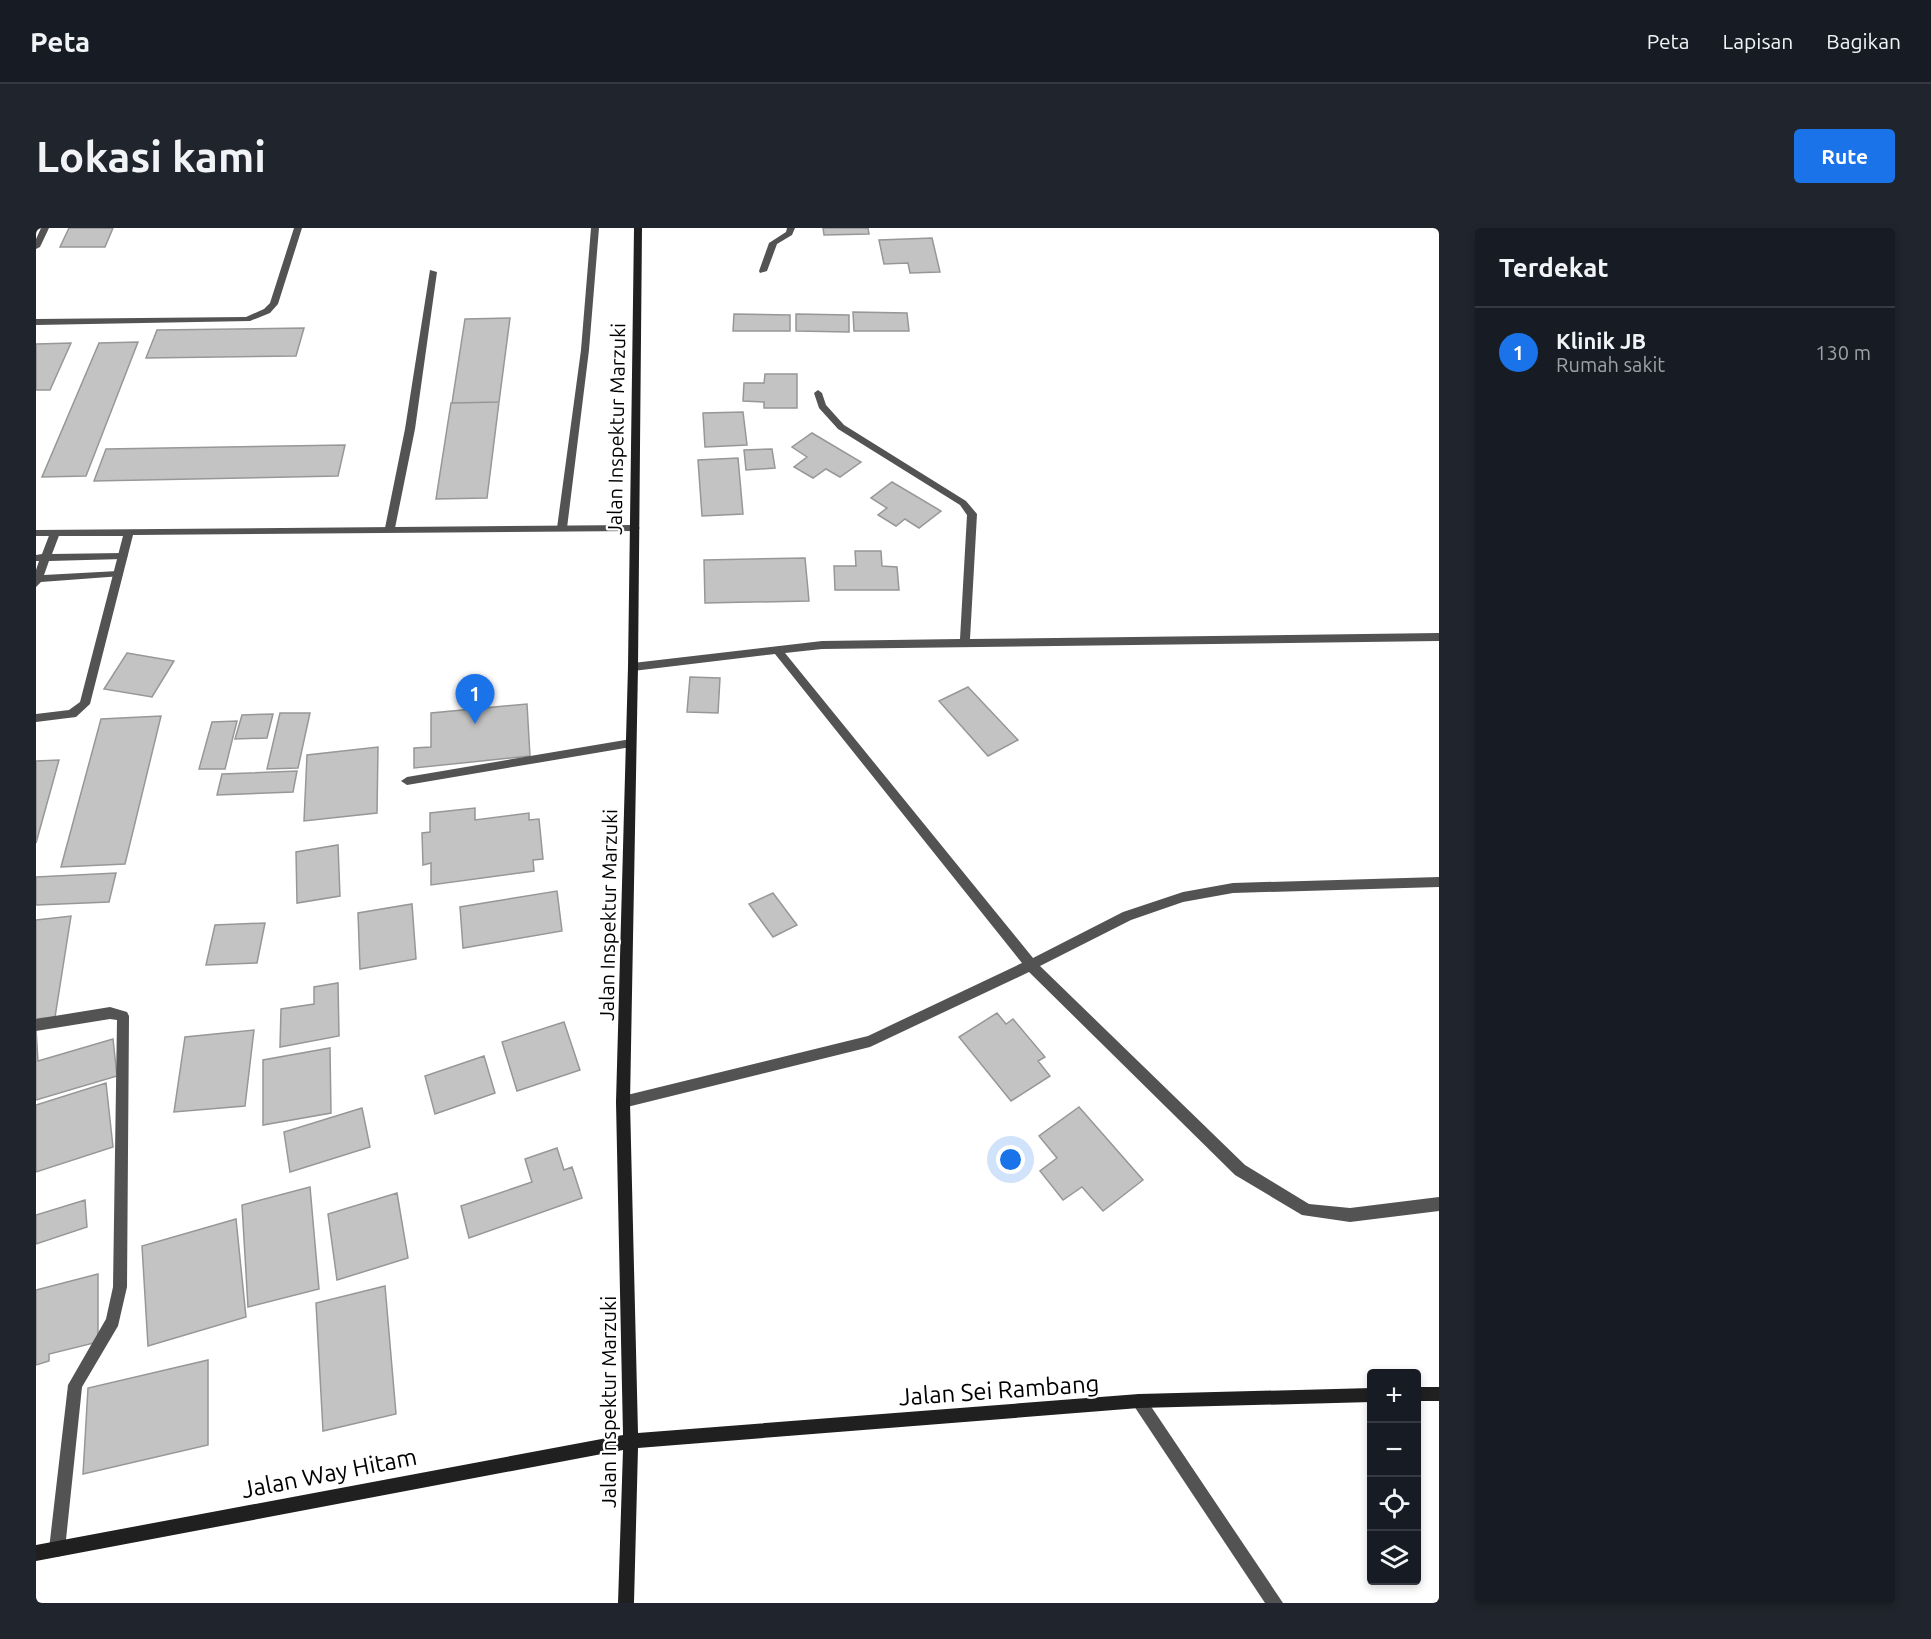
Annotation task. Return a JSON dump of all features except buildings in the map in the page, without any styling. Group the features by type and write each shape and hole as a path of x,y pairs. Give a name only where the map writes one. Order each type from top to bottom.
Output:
{"street":[{"path":"36,247 45,228"},
{"path":"36,322 248,319 257,316 274,304 297,228"},
{"path":"561,528 585,350 595,228"},
{"name":"Jalan Inspektur Marzuki","path":"626,1603 631,1441 623,1102 633,667 638,228"},
{"path":"763,271 773,243 789,233 791,228"},
{"path":"390,528 410,429 433,272"},
{"path":"818,393 822,406 841,427 963,503 972,514 965,643"},
{"path":"36,533 390,528 635,528"},
{"path":"55,533 41,558 36,580 118,574"},
{"path":"36,718 72,714 85,704 129,533"},
{"path":"41,558 123,556"},
{"path":"633,667 822,645 1439,637"},
{"path":"777,650 1031,965 1240,1170 1307,1210 1350,1215 1439,1204"},
{"path":"407,781 631,742"},
{"path":"623,1102 870,1041 1031,965 1127,916 1183,897 1233,888 1439,882"},
{"path":"36,1025 110,1013 123,1016 118,1306 108,1334 75,1385 57,1549"},
{"path":"1421,1394 1439,1394"},
{"name":"Jalan Sei Rambang","path":"631,1441 1139,1401 1367,1395"},
{"path":"1139,1401 1275,1603"},
{"name":"Jalan Way Hitam","path":"36,1553 631,1441"}],"place":[{"name":"Klinik JB","path":"475,724"}]}
